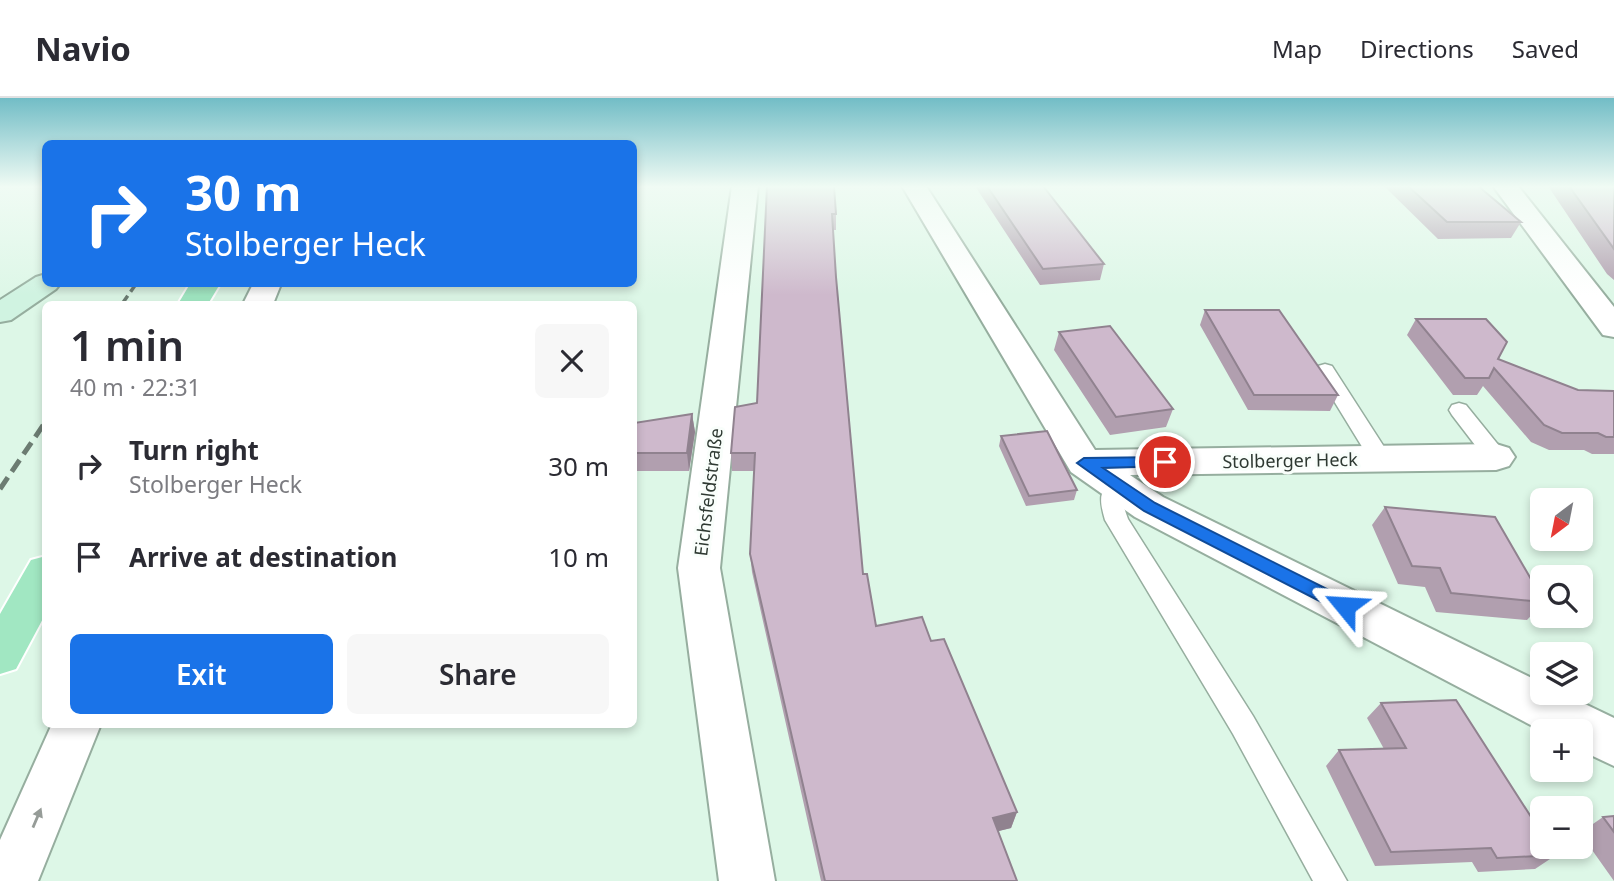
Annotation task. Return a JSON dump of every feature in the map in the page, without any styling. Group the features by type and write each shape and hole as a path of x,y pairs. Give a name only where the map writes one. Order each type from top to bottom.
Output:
{"main road":[{"path":"0,655 42,579"}],"street":[{"name":"Eichsfeldstraße","path":"740,223 699,568 747,881"},
{"path":"936,223 1084,463 1149,507 1614,743"},
{"path":"1533,223 1614,328"},
{"path":"0,313 42,286"},
{"name":"Stolberger Heck","path":"1084,463 1496,457"},
{"path":"10,881 75,728"}],"lane":[{"path":"1325,370 1380,458"},
{"path":"1459,410 1496,457"},
{"path":"1121,488 1112,493 1110,499 1118,520 1243,726 1332,881"}],"building":[{"path":"765,223 833,223 863,574 867,574 876,626 922,617 931,641 944,639 1017,812 993,818 1017,881 825,881 750,554 755,453 731,453 735,407 757,403"},
{"path":"1012,223 1072,223 1104,264 1043,269"},
{"path":"1595,223 1614,223 1614,249"},
{"path":"1205,310 1279,310 1338,395 1254,395"},
{"path":"1416,319 1486,319 1507,342 1498,359 1578,390 1614,391 1614,437 1598,433 1562,433 1544,425 1494,368 1489,378 1465,378"},
{"path":"1110,326 1173,409 1116,417 1059,332"},
{"path":"692,414 687,453 637,453 637,423"},
{"path":"1047,431 1077,490 1029,496 1001,436"},
{"path":"1385,507 1495,517 1530,577 1530,601 1451,593 1440,568 1412,566"},
{"path":"1456,700 1530,815 1530,856 1497,858 1491,848 1391,852 1339,750 1406,748 1381,703"},
{"path":"1614,816 1614,832 1603,817"}],"railway":[{"path":"124,301 134,287"},
{"path":"0,489 42,427"}],"route":[{"path":"1165,462 1084,463 1149,507 1345,606"}]}
